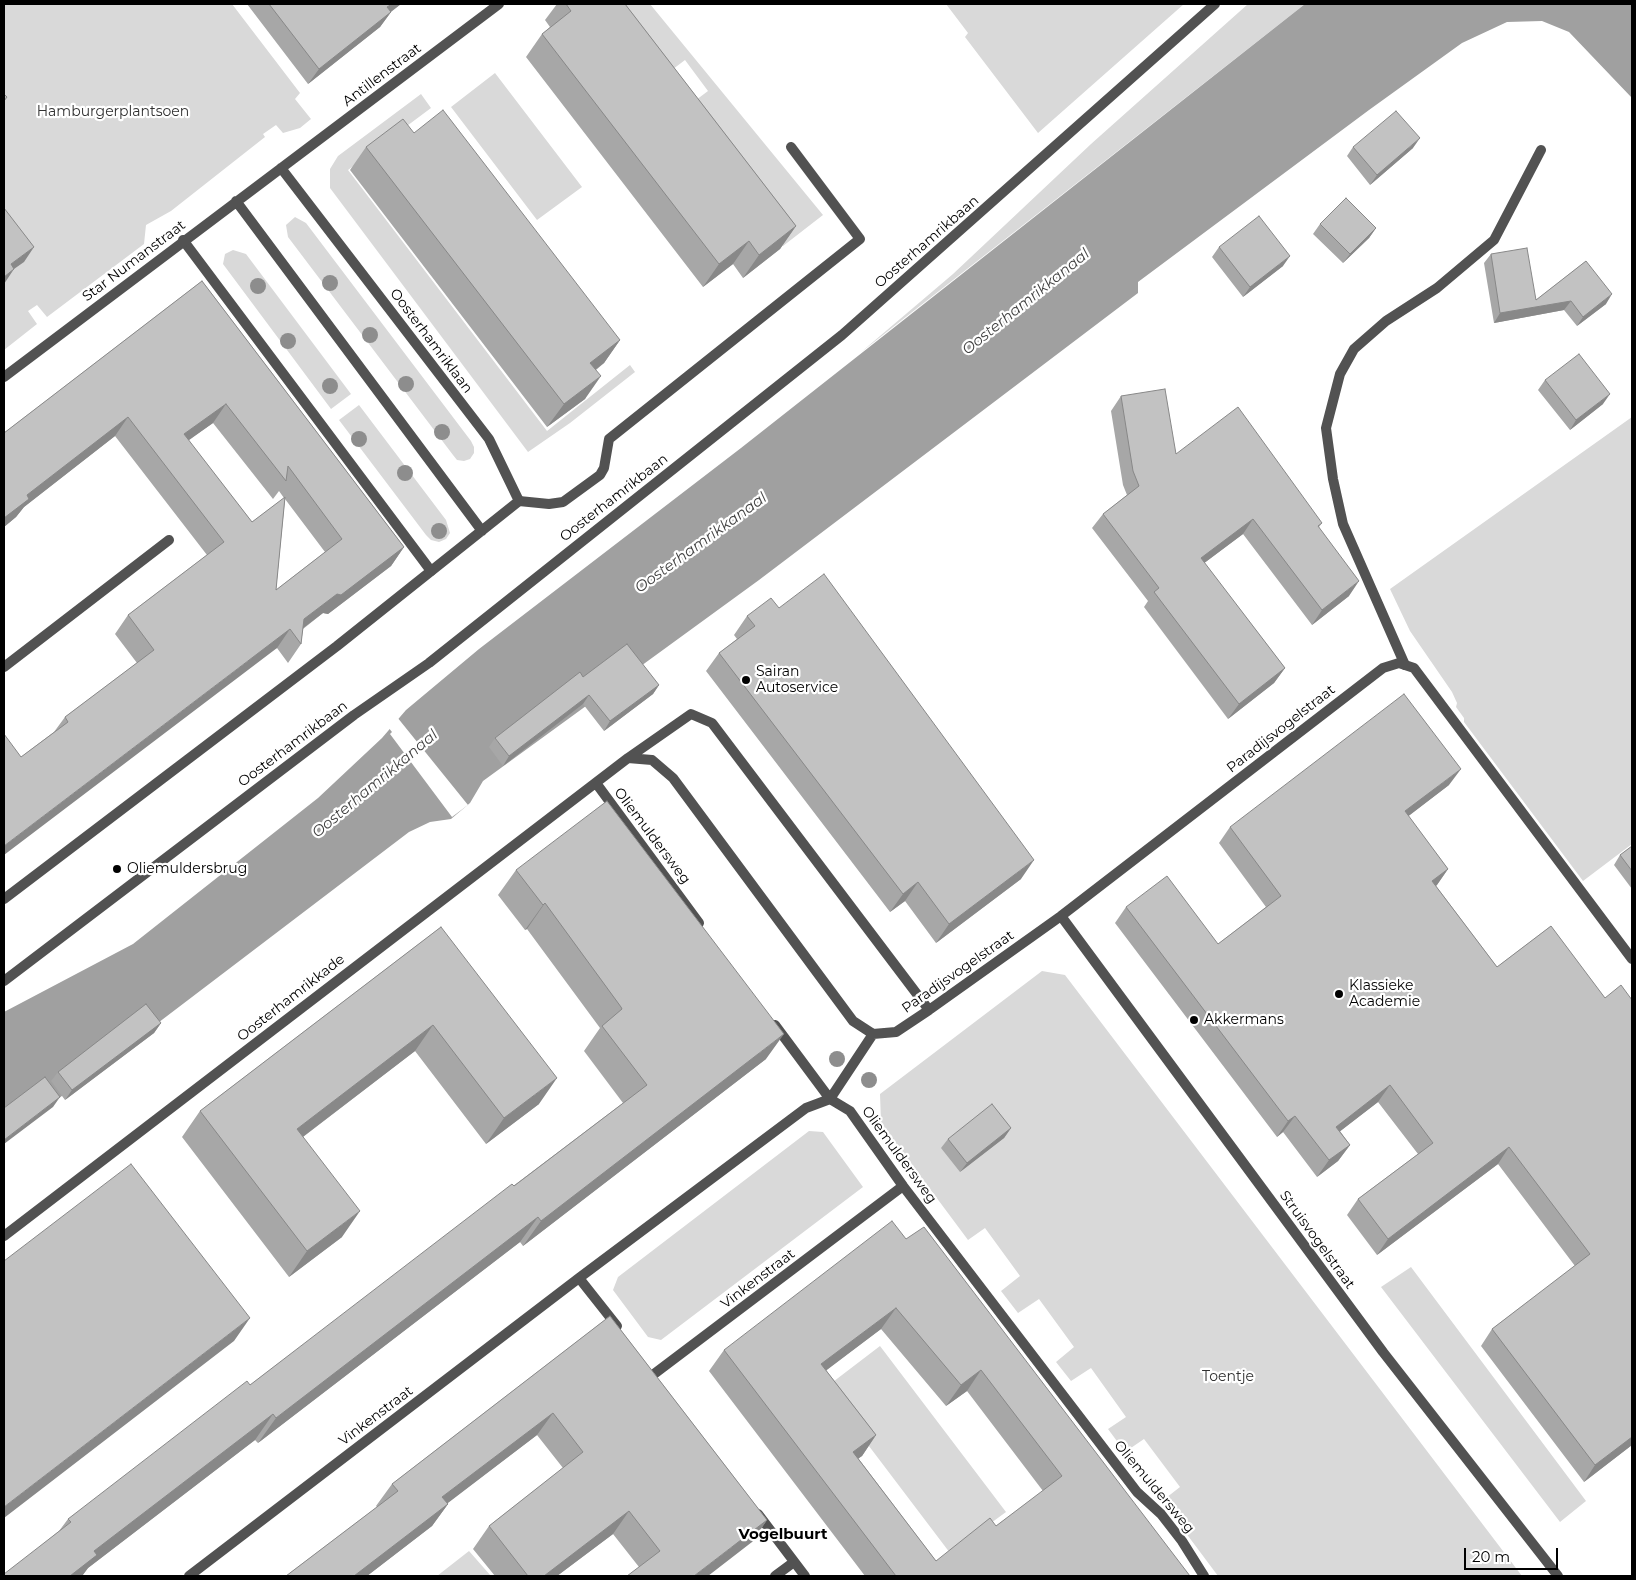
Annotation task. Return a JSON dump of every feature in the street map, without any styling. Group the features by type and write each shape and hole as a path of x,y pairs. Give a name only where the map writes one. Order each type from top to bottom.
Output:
{"street":[{"name":"Antillenstraat","path":"281,168 499,4"},
{"name":"Oosterhamrikbaan","path":"4,981 354,715 429,663 842,335 1215,4"},
{"path":"4,899 337,646 519,501 549,504 563,502 600,475 604,468 609,439 860,239 791,146"},
{"path":"1541,150 1494,240 1437,288 1386,321 1354,349 1340,374 1326,428 1332,480 1343,524 1405,665 1414,668 1632,958"},
{"name":"Star Numanstraat","path":"4,377 183,240 281,168"},
{"name":"Oosterhamriklaan","path":"281,168 489,439 519,501"},
{"path":"236,201 482,530"},
{"path":"183,240 431,571"},
{"path":"4,667 169,540"},
{"name":"Paradijsvogelstraat","path":"873,1034 896,1032 929,1010 1061,916 1383,668 1398,663 1405,665"},
{"name":"Oliemuldersweg","path":"707,933 596,783 691,714 712,723 929,1010"},
{"path":"628,758 652,760 673,778 853,1021 873,1034 830,1098"},
{"name":"Oosterhamrikkade","path":"4,1236 596,783"},
{"name":"Struisvogelstraat","path":"1061,916 1383,1352 1558,1576"},
{"name":"Oliemuldersweg","path":"772,1020 830,1098 850,1111 903,1186 1136,1492 1161,1514 1204,1576"},
{"name":"Vinkenstraat","path":"189,1576 579,1278 806,1108 830,1098"},
{"name":"Vinkenstraat","path":"654,1374 903,1186"},
{"path":"579,1278 625,1337"},
{"path":"752,1506 805,1576"},
{"path":"775,1576 794,1562"}],"green space":[{"name":"Hamburgerplantsoen","path":"4,4 232,4 300,93 295,99 311,119 300,128 283,133 276,125 263,134 265,137 171,211 146,225 144,244 47,317 37,305 28,311 37,324 4,350"},
{"path":"596,4 650,4 823,215 783,246 680,112 708,91 685,60 656,82"},
{"path":"946,4 1184,4 1038,133 965,37 968,33"},
{"path":"1248,4 1305,4 860,353 953,274 1091,144"},
{"path":"495,73 582,187 537,220 451,107"},
{"path":"421,94 431,108 348,170 547,431 630,365 635,372 570,423 528,452 330,188 330,169 338,156"},
{"path":"295,217 306,223 471,441 474,453 470,459 464,461 457,460 288,237 286,225"},
{"path":"233,250 246,254 351,394 331,409 223,264 225,254"},
{"path":"359,405 446,520 450,533 446,539 439,542 431,540 426,535 339,420"},
{"path":"1632,417 1632,844 1583,881 1464,722 1464,718 1456,707 1457,703 1452,692 1410,631 1390,589"},
{"name":"Toentje","path":"1042,971 1065,975 1522,1576 1218,1576 1162,1501 1180,1487 1144,1439 1125,1452 1108,1429 1126,1417 1091,1368 1071,1381 1056,1362 1074,1347 1039,1299 1018,1313 1001,1291 1020,1276 985,1228 968,1240 881,1123 880,1094"},
{"path":"809,1131 823,1132 863,1187 661,1340 648,1337 613,1290 618,1277"},
{"path":"1411,1267 1586,1501 1560,1522 1381,1287"},
{"path":"880,1346 1006,1512 950,1553 825,1388"},
{"path":"469,1551 491,1576 437,1576"}],"water":[{"name":"Oosterhamrikkanaal","path":"1305,4 1632,4 1632,98 1569,32 1542,21 1507,22 1462,43 1138,282 1138,293 759,580 483,781 470,803 451,819 430,822 409,832 4,1140 4,1012 133,944 318,798 382,738 406,710 479,649 741,448"}],"pier":[{"path":"397,717 468,805 452,817 390,734 392,732 388,727"}],"building":[{"path":"269,4 392,4 387,7 391,12 319,69"},
{"path":"566,4 625,4 796,226 759,255 749,241 719,264 542,34 571,11"},
{"path":"443,110 620,340 590,363 601,376 564,404 366,147 403,119 414,133"},
{"path":"1396,111 1420,138 1377,175 1353,147"},
{"path":"1346,198 1376,228 1350,254 1320,224"},
{"path":"4,208 34,247 11,264 14,269 4,277"},
{"path":"1259,216 1290,256 1250,287 1219,247"},
{"path":"1527,248 1536,300 1586,261 1612,294 1583,317 1571,301 1500,313 1491,254"},
{"path":"202,281 404,547 341,595 337,594 304,619 301,644 290,629 4,846 4,734 21,757 68,722 65,717 154,650 128,615 224,542 128,417 27,495 29,499 4,518 4,433","holes":["226,404 286,481 288,466 342,539 276,590 285,497 252,522 184,434"]},
{"path":"1579,354 1610,394 1576,420 1545,380"},
{"path":"1165,389 1176,454 1238,407 1322,523 1318,526 1359,581 1322,610 1253,519 1201,558 1285,668 1239,704 1154,592 1159,588 1103,514 1139,486 1133,471 1121,396"},
{"path":"824,574 1034,860 949,924 918,882 903,894 719,653 755,626 747,616 771,598 779,608"},
{"path":"627,644 659,685 610,721 589,695 509,756 495,738 580,672 583,677"},
{"path":"1404,694 1461,769 1405,811 1448,869 1432,881 1497,967 1551,926 1605,998 1621,985 1632,1000 1632,1437 1595,1465 1492,1329 1590,1254 1509,1147 1388,1239 1358,1199 1433,1143 1390,1085 1336,1127 1350,1145 1329,1160 1295,1116 1288,1121 1126,907 1167,876 1218,944 1281,896 1230,827"},
{"path":"607,801 784,1034 541,1221 538,1217 276,1418 273,1414 94,1551 97,1555 70,1576 4,1576 4,1574 71,1522 68,1519 247,1381 250,1385 512,1184 514,1186 647,1085 602,1026 622,1009 621,1007 545,903 543,905 516,870"},
{"path":"1632,846 1632,871 1620,855"},
{"path":"441,927 557,1078 504,1118 433,1025 297,1129 360,1211 307,1251 200,1111"},
{"path":"146,1004 161,1023 72,1090 58,1072"},
{"path":"45,1077 60,1097 4,1140 4,1108"},
{"path":"992,1104 1011,1128 967,1163 948,1139"},
{"path":"131,1164 250,1318 4,1507 4,1261"},
{"path":"892,1221 906,1239 924,1227 1190,1576 896,1576 724,1350","holes":["896,1308 961,1385 981,1370 1062,1476 996,1526 990,1518 936,1561 853,1452 876,1435 821,1364"]},
{"path":"610,1316 767,1520 694,1576 627,1576 660,1551 629,1511 544,1576 528,1576 489,1526 583,1452 553,1413 442,1497 448,1504 354,1576 286,1576 398,1491 392,1484"}],"place":[{"name":"Sairan Autoservice","path":"746,680"},
{"name":"Oliemuldersbrug","path":"117,869"},
{"name":"Klassieke Academie","path":"1339,994"},
{"name":"Akkermans","path":"1194,1020"}],"district":[{"name":"Vogelbuurt","path":"783,1535"}]}
